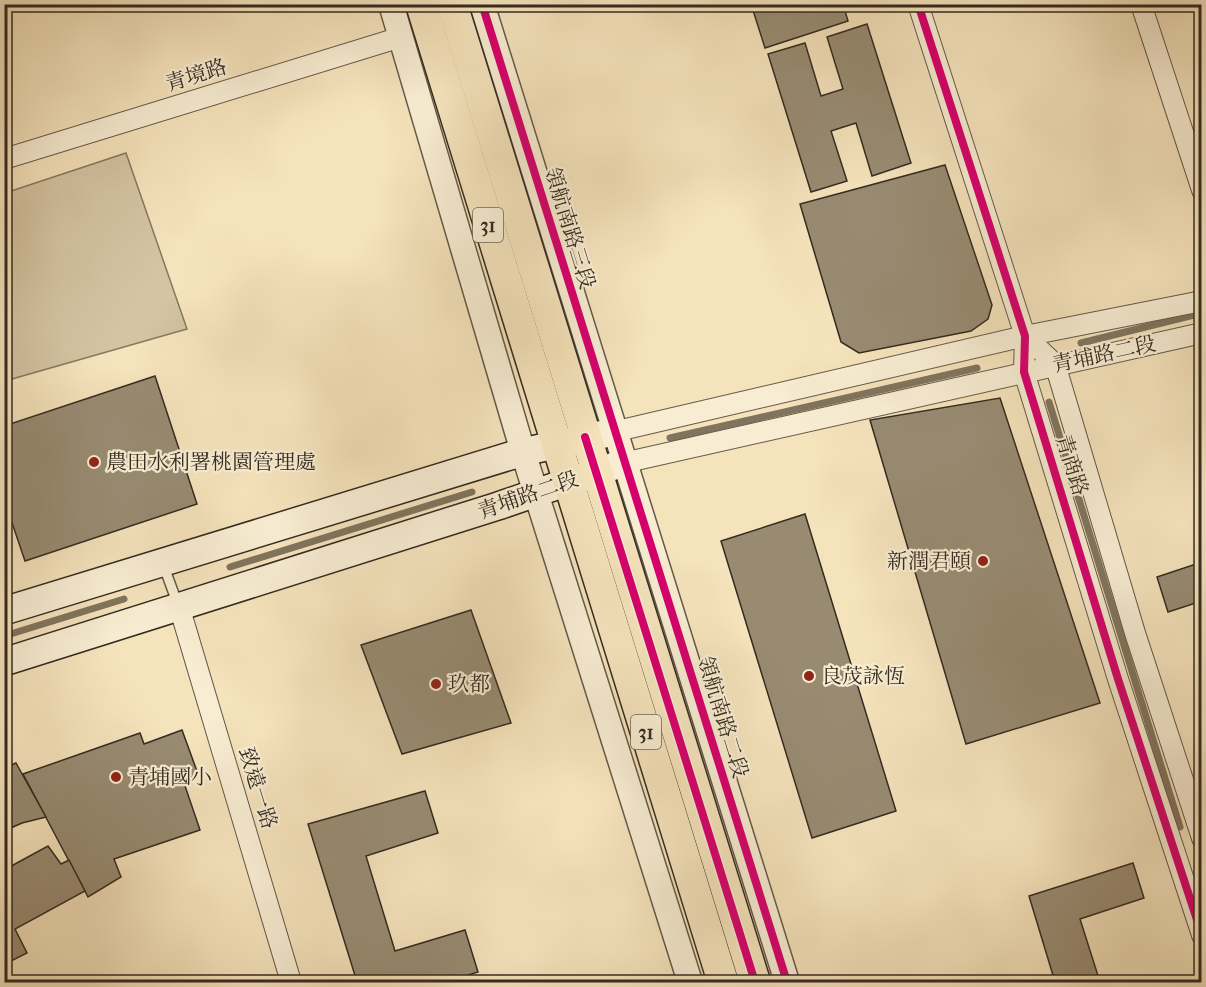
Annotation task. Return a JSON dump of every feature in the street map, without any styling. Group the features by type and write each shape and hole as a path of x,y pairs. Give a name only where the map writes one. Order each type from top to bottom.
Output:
{"main road":[{"name":"31","path":"421,4 555,445 723,982"},
{"name":"31","path":"452,4 599,434"},
{"name":"青埔路二段","path":"4,611 524,452 599,434"},
{"name":"領航南路二段","path":"599,434 755,982"},
{"name":"青埔路二段","path":"4,662 538,493 610,467"}],"street":[{"name":"31","path":"391,4 524,452 690,982"},
{"name":"領航南路三段","path":"482,4 599,434"},
{"name":"青商路","path":"918,4 1025,336 1024,372 1114,667 1202,935"},
{"path":"1141,4 1202,190"},
{"name":"青境路","path":"4,159 401,38"},
{"name":"青埔路二段","path":"599,434 1025,336 1202,301"},
{"name":"青埔路二段","path":"610,467 1055,364 1202,333"},
{"name":"青商路","path":"1025,336 1055,364 1135,633 1202,838"},
{"name":"領航南路二段","path":"610,467 787,982"},
{"name":"致遠一路","path":"179,606 291,982"}],"lane":[{"path":"162,562 179,606"}],"shaded area":[{"path":"126,153 187,329 5,381 5,193"}],"building":[{"path":"751,4 843,4 848,21 765,48"},
{"path":"867,24 911,163 872,176 856,123 831,131 847,181 811,192 768,54 805,43 821,96 843,89 827,37"},
{"path":"945,165 992,305 988,319 971,331 859,353 841,342 800,204"},
{"name":"農田水利署桃園管理處","path":"155,376 197,504 25,561 4,499 4,426"},
{"name":"新潤君頤","path":"1000,398 1100,703 966,744 870,420"},
{"name":"良茂詠恆","path":"805,514 896,811 812,838 721,541"},
{"path":"1202,562 1202,601 1168,612 1157,577"},
{"name":"玖都","path":"471,610 511,723 402,754 361,645"},
{"path":"182,730 198,774 183,780 200,830 114,859 121,877 88,897 23,774 140,733 144,744"},
{"path":"16,763 46,817 22,823 4,831 4,768"},
{"path":"425,791 438,833 366,856 395,951 465,930 478,972 445,982 357,982 308,824"},
{"path":"48,846 61,864 69,860 85,891 15,929 27,953 7,963 4,870"},
{"path":"1133,863 1144,898 1080,919 1100,982 1055,982 1029,896"}],"waterway":[{"path":"1081,343 1202,313"},
{"path":"670,438 977,368"},
{"path":"1049,402 1180,827"},
{"path":"230,567 472,492"},
{"path":"4,636 124,599"}],"cycle path":[{"path":"482,4 787,982"},
{"path":"918,4 1025,336 1024,372 1118,679 1202,935"},
{"path":"585,437 755,982"}],"place":[{"name":"農田水利署桃園管理處","path":"94,462"},
{"name":"新潤君頤","path":"983,561"},
{"name":"良茂詠恆","path":"809,676"},
{"name":"玖都","path":"436,684"},
{"name":"青埔國小","path":"116,777"}]}
